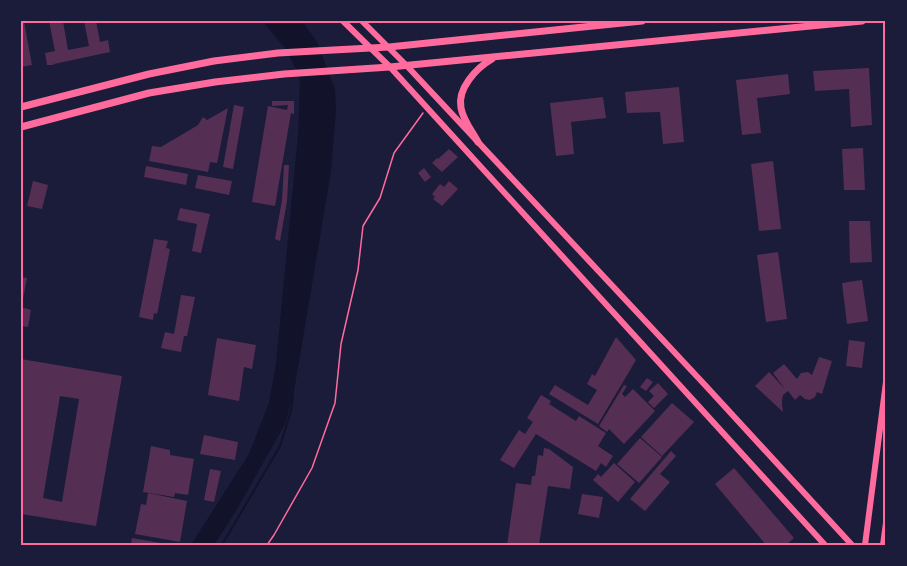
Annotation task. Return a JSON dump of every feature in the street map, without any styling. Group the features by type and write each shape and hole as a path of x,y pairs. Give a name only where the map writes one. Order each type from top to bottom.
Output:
{"main road":[{"path":"343,21 426,107 825,545"},
{"path":"362,21 407,66 852,545"},
{"path":"21,107 149,74 214,61 278,53 389,47 642,21"},
{"path":"21,127 149,93 215,82 284,74 390,68 862,21"},
{"path":"478,142 461,110 460,101 462,92 476,71 495,57"},
{"path":"865,545 886,382"},
{"path":"883,545 886,523"}],"path":[{"path":"267,545 312,468 335,403 341,344 358,270 363,226 380,198 394,153 426,107"}],"shaded area":[{"path":"262,21 302,21 317,42 335,90 336,109 331,171 293,397 285,424 214,545 191,545 249,454 269,403 276,364 298,135 300,80 285,48"}],"building":[{"path":"21,21 24,21 32,65 21,67"},
{"path":"49,21 63,21 68,50 89,46 84,21 96,21 100,42 108,40 110,52 47,65 45,53 55,51"},
{"path":"869,68 872,125 851,127 849,89 815,91 813,71"},
{"path":"788,74 790,94 757,98 761,133 742,135 736,80"},
{"path":"679,87 684,142 663,144 660,112 627,113 625,92"},
{"path":"603,97 606,118 571,122 574,154 556,156 550,103"},
{"path":"272,101 294,101 294,114 291,113 275,206 252,202 268,106 287,110 288,105 272,106"},
{"path":"234,105 244,107 233,169 223,167"},
{"path":"228,108 217,163 210,162 208,172 149,161 152,146 161,147 198,125 203,117 207,120"},
{"path":"863,148 865,190 844,190 842,149"},
{"path":"449,149 458,157 442,172 432,163"},
{"path":"773,161 781,229 759,231 751,164"},
{"path":"284,165 289,165 287,201 280,241 275,239 282,200"},
{"path":"146,166 188,174 186,185 144,177"},
{"path":"424,168 431,177 425,182 418,173"},
{"path":"198,175 232,181 229,195 195,188"},
{"path":"33,181 48,185 42,209 27,206"},
{"path":"449,181 458,189 442,206 433,199 435,197 432,194 440,184 444,187"},
{"path":"180,208 210,214 201,253 192,251 197,224 177,220"},
{"path":"849,221 870,221 872,262 850,263"},
{"path":"154,239 168,241 166,248 170,249 157,314 154,313 153,320 139,317"},
{"path":"778,252 787,319 766,322 757,255"},
{"path":"21,277 27,278 22,304 21,303"},
{"path":"862,280 868,321 847,324 842,283"},
{"path":"181,295 195,297 187,336 184,336 181,352 161,348 165,332 174,334"},
{"path":"21,307 31,310 28,327 21,326"},
{"path":"616,337 636,360 598,424 549,394 555,385 588,405 597,390 587,384 592,374 595,376"},
{"path":"217,338 256,345 252,369 244,367 239,401 208,395"},
{"path":"849,340 865,342 862,368 846,366"},
{"path":"819,357 832,361 822,394 817,392 810,400 800,395 795,400 788,391 783,395 783,412 755,386 769,372 785,389 773,373 784,364 797,379 801,373 808,372 812,375"},
{"path":"21,359 122,376 96,526 21,514","holes":["60,396 79,399 62,502 43,498"]},
{"path":"647,378 653,382 646,391 640,387"},
{"path":"658,383 668,394 654,408 648,402 654,396 649,391"},
{"path":"624,385 627,386 622,394 625,397 633,389 655,411 624,444 609,429 607,432 599,426"},
{"path":"541,395 551,401 549,404 576,421 579,416 606,433 598,446 613,456 606,467 601,463 596,471 536,434 514,468 500,460 519,430 525,434 533,422 527,418"},
{"path":"672,403 694,422 662,456 641,437"},
{"path":"204,435 238,442 235,460 200,454"},
{"path":"640,438 662,457 639,483 617,464"},
{"path":"151,446 170,450 170,455 194,459 188,495 175,493 174,497 143,492"},
{"path":"544,448 549,449 573,467 570,489 548,486 539,545 507,545 516,483 531,485 532,476 535,476 538,455 543,456"},
{"path":"671,451 676,456 660,474 670,482 645,511 630,499"},
{"path":"614,463 635,482 618,502 593,480 598,474 601,477"},
{"path":"734,468 794,538 786,545 766,545 715,484"},
{"path":"210,469 221,471 214,502 204,500"},
{"path":"148,493 187,501 180,542 135,534 141,504 146,505"},
{"path":"582,494 603,497 599,518 578,514"},
{"path":"132,538 167,544 167,545 131,545"}],"waterway":[{"path":"222,545 280,446 291,411 293,395"}]}
